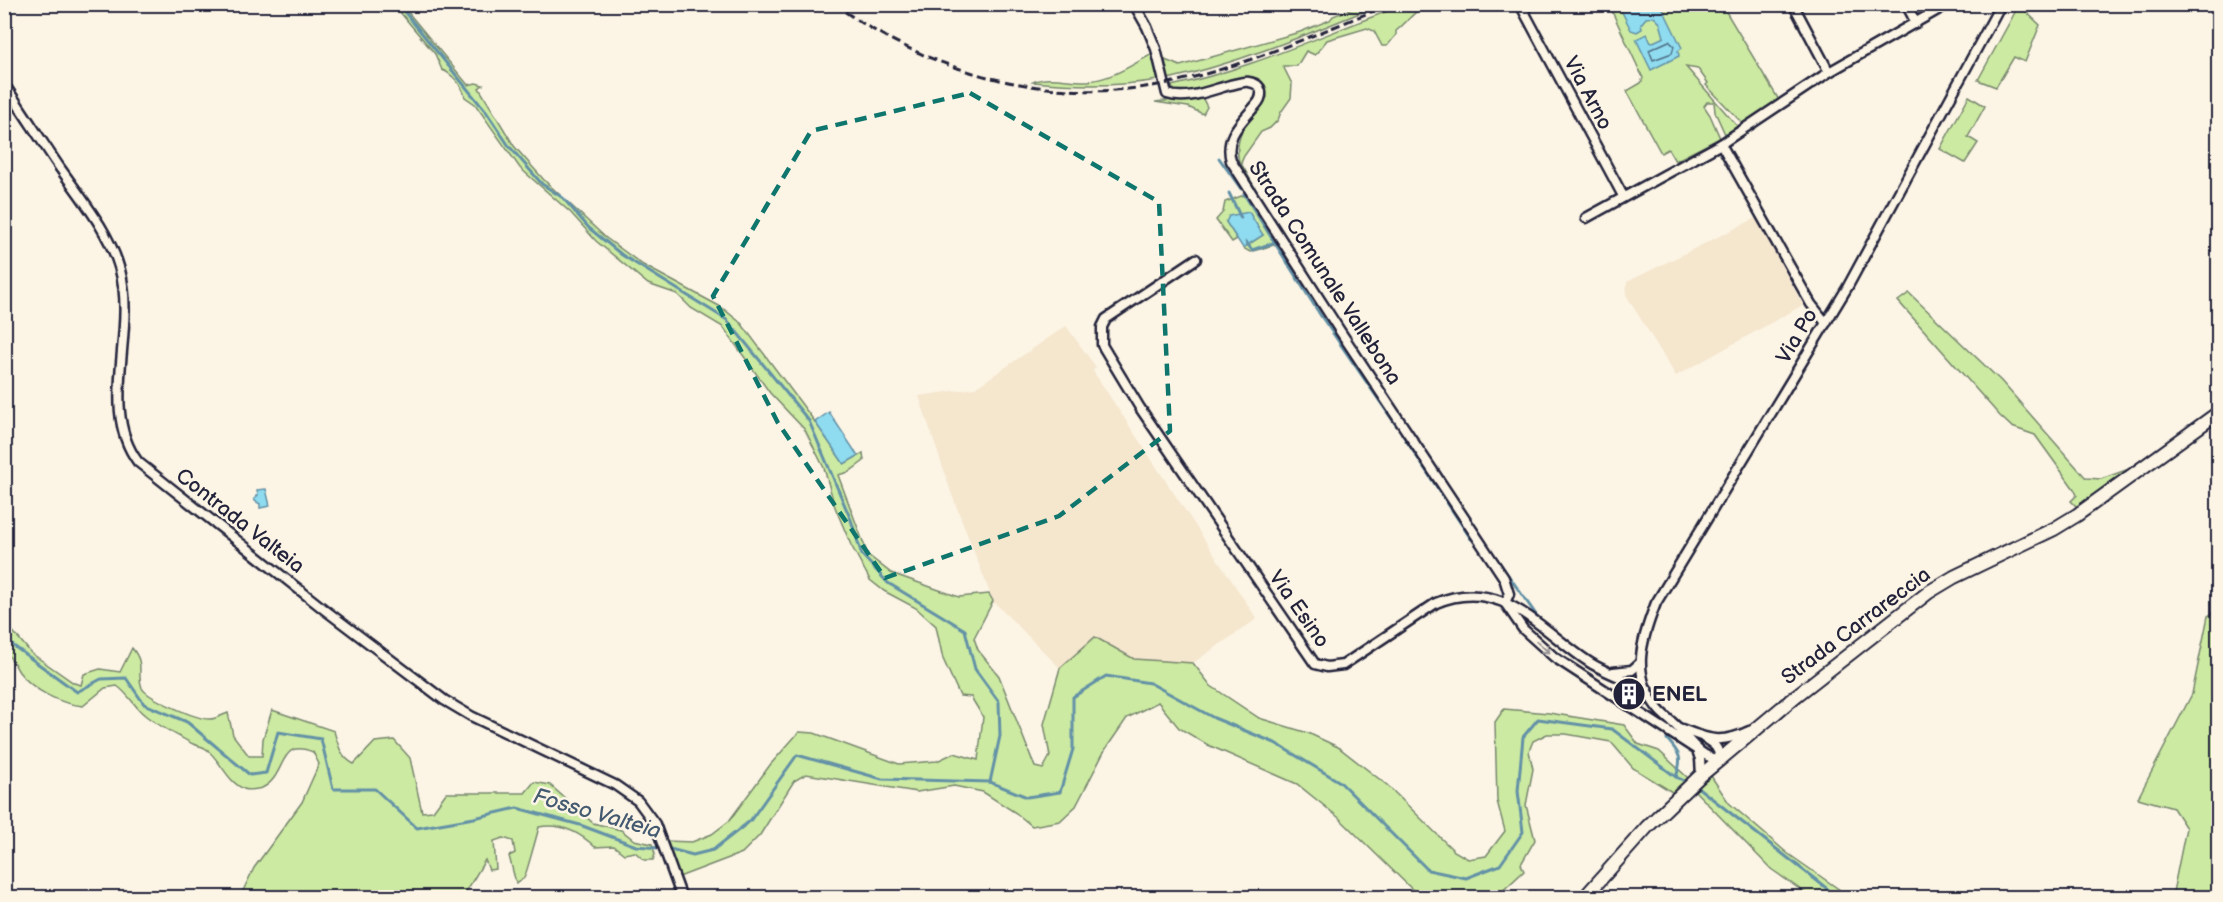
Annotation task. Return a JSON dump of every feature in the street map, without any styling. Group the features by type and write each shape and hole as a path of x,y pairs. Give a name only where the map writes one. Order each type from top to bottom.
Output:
{"main road":[{"name":"Strada Carrareccia","path":"1584,897 1647,827 1700,776 1929,592 1954,577 2054,529 2077,515 2218,413"}],"street":[{"name":"Strada Comunale Vallebona","path":"1134,4 1156,49 1167,94 1190,95 1248,81 1261,90 1261,99 1235,128 1229,139 1230,161 1504,578 1509,594 1505,603"},
{"path":"1793,4 1829,72"},
{"path":"1906,4 1916,23"},
{"path":"1586,218 1721,144 1829,72 1948,4"},
{"name":"Via Po","path":"1697,750 1659,709 1647,688 1640,663 1641,644 1656,603 1867,253 2001,4"},
{"name":"Via Arno","path":"1521,6 1623,196"},
{"name":"Contrada Valteia","path":"4,84 84,202 117,260 125,302 119,418 124,441 138,462 325,610 444,700 471,716 606,781 638,801 651,818 682,897"},
{"path":"1721,144 1811,304 1826,323"},
{"name":"Via Esino","path":"1196,259 1106,319 1102,327 1102,345 1140,408 1309,658 1320,666 1343,665 1436,603 1449,597 1472,594 1505,603 1524,612 1570,649 1607,671 1647,688"},
{"path":"1505,603 1523,629 1554,657 1706,756 1719,760 1715,744 1678,728"},
{"path":"1607,671 1632,670 1640,663"},
{"path":"1628,705 1635,705 1642,701 1647,688"},
{"path":"1704,738 1728,740 1760,726"},
{"path":"1697,750 1700,759 1700,776"}],"highlighted area":[{"path":"970,93 1159,202 1170,431 1059,516 885,578 778,423 713,296 811,131"}],"shaded area":[{"path":"1756,218 1803,305 1676,376 1626,295 1627,282"},
{"path":"1066,326 1096,367 1093,371 1257,619 1193,663 1134,659 1095,637 1060,668 993,601 952,495 919,396 975,388"}],"green space":[{"path":"394,5 402,5 468,85 476,83 483,85 479,88 514,146 544,180 606,238 643,265 721,307 741,323 844,464 863,453 864,461 849,472 838,475 868,555 891,573 959,597 989,594 993,601 974,638 978,650 999,676 1035,767 1043,769 1050,756 1044,724 1060,668 1095,637 1134,659 1193,663 1211,686 1259,718 1308,733 1338,747 1387,785 1454,851 1468,859 1486,856 1505,831 1497,801 1495,722 1504,709 1549,713 1624,725 1638,744 1659,751 1688,778 1672,792 1633,768 1611,742 1566,734 1547,734 1533,741 1529,751 1533,769 1526,805 1535,840 1521,864 1524,871 1497,896 1420,897 1338,817 1297,784 1208,745 1179,728 1158,702 1127,718 1105,750 1076,806 1060,821 1032,826 983,792 954,786 917,792 806,774 794,781 760,835 742,853 679,877 667,841 692,842 712,834 729,821 770,765 799,732 814,733 899,764 937,761 954,753 978,760 983,717 971,697 960,696 943,659 936,626 916,608 884,591 870,580 851,545 835,507 824,468 805,430 770,393 723,327 691,308 677,294 648,284 596,241 571,213 520,168 475,104 465,97 453,77 442,70 435,54"},
{"path":"1361,5 1379,5 1248,56 1168,79 1165,60 1180,66 1300,32"},
{"path":"1404,5 1428,5 1415,13 1396,31 1396,35 1387,46 1382,46 1374,31 1367,28 1327,40 1315,55 1306,51 1297,66 1283,66 1292,84 1291,98 1278,120 1270,128 1261,132 1241,163 1258,193 1244,174 1239,163 1238,152 1246,123 1267,97 1265,85 1250,77 1187,93 1175,91 1171,86 1260,60"},
{"path":"1609,5 1722,5 1779,100 1743,124 1706,85 1708,83 1698,69 1686,67 1738,127 1725,134 1715,112 1714,102 1707,102 1704,106 1720,138 1675,161 1668,149 1661,153 1627,91 1641,83 1643,78"},
{"path":"2019,5 2040,25 2025,62 2014,57 1996,87 1978,80"},
{"path":"1152,54 1158,80 1096,85 1033,82 1046,79 1097,80 1122,71"},
{"path":"1969,96 1985,106 1968,137 1978,143 1965,163 1940,149"},
{"path":"1202,97 1207,107 1203,114 1188,107 1155,102"},
{"path":"1247,194 1277,244 1250,252 1243,248 1263,235 1226,222 1237,239 1232,242 1216,220 1223,212 1225,202"},
{"path":"1909,293 2001,381 2086,478 2101,479 2129,469 2078,508 2071,501 2077,495 2074,489 2035,435 2012,427 2000,416 1898,301"},
{"path":"2218,610 2218,897 2172,897 2186,828 2173,808 2138,798 2192,694 2208,616"},
{"path":"5,622 31,653 74,683 81,685 84,674 100,669 120,672 132,648 139,659 140,682 146,692 173,708 195,716 212,719 228,713 233,735 249,756 262,756 263,739 272,710 334,731 343,755 354,764 375,742 394,740 410,758 422,812 433,811 446,793 525,793 534,782 550,785 593,823 621,830 634,840 652,844 655,854 653,860 644,860 635,852 624,854 614,846 595,847 583,837 569,830 547,826 539,827 523,879 516,883 509,856 515,853 513,841 503,838 494,841 496,869 489,870 485,860 463,897 387,897 371,893 365,898 240,897 254,868 302,802 319,764 313,752 302,749 294,750 288,754 270,782 262,788 244,789 228,776 211,753 151,720 117,686 105,688 83,706 65,703 40,691 25,679 5,653"},
{"path":"1711,776 1729,803 1787,853 1850,897 1811,897 1771,869 1695,791"}],"water":[{"path":"1661,5 1682,48 1678,51 1679,56 1651,70 1636,39 1647,34 1651,43 1664,37 1660,23 1654,17 1646,18 1641,24 1642,29 1637,32 1631,30 1619,6"},
{"path":"1249,212 1263,235 1243,248 1226,222 1229,216"},
{"path":"829,412 858,456 844,464 815,422"},
{"path":"266,489 270,506 260,508 260,504 254,499 258,495 257,490"}],"waterway":[{"path":"398,4 487,113 509,146 542,184 563,198 589,228 622,255 727,320 809,421 851,520 862,555 888,583 965,630 975,669 999,702 1000,736 990,782 1027,797 1060,792 1073,749 1073,697 1106,676 1150,683 1214,718 1275,743 1340,782 1428,870 1466,878 1500,865 1523,832 1518,791 1523,737 1538,719 1612,729 1676,777 1687,782"},
{"path":"1219,158 1241,189"},
{"path":"1229,193 1241,218"},
{"path":"1244,194 1321,316 1396,425"},
{"path":"1246,242 1252,250 1273,243"},
{"path":"1402,434 1471,539"},
{"path":"1487,545 1545,624"},
{"name":"Fosso Valteia","path":"4,639 77,692 101,679 126,678 144,704 187,722 250,775 266,773 278,732 321,739 333,789 375,789 417,828 517,808 580,825 636,846 670,849 693,855 713,850 750,821 797,755 882,779 990,782"},
{"path":"1667,739 1675,748 1680,760 1676,777"},
{"path":"1696,786 1839,898"}],"railway":[{"path":"834,4 870,28 908,48 947,64 988,77 1030,86 1073,90 1115,90 1188,79 1247,61 1391,4"}],"place":[{"name":"ENEL","path":"1629,694"}]}
